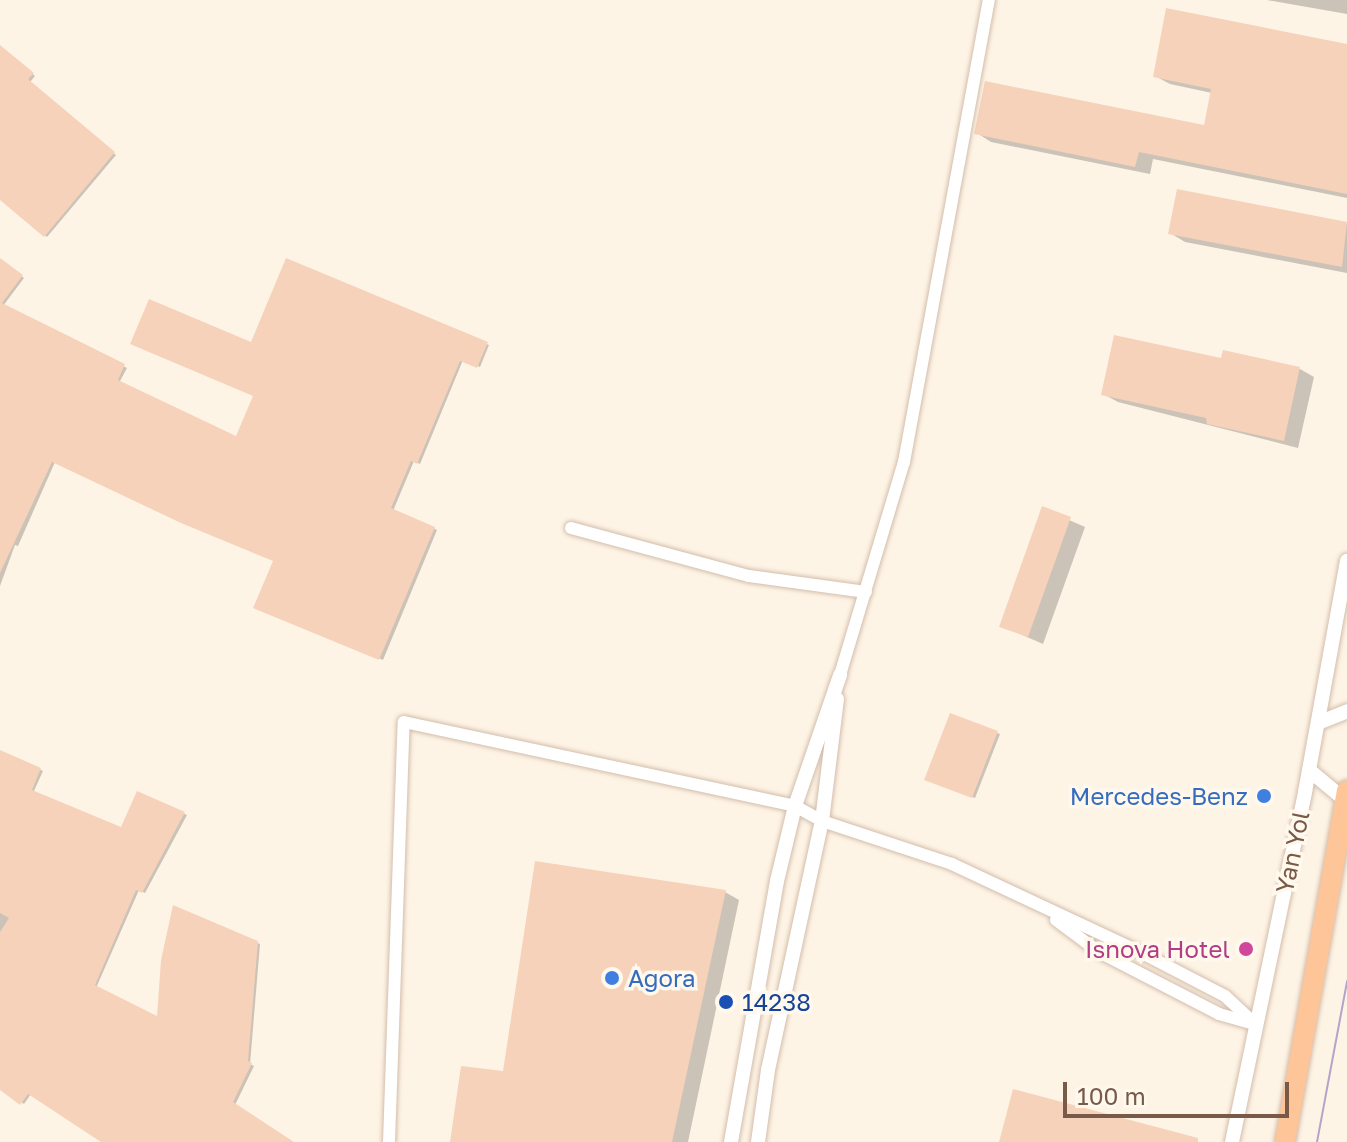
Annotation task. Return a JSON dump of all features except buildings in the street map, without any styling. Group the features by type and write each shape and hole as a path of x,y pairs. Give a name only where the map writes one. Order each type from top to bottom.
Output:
{"highway":[{"path":"1285,1142 1346,795"}],"street":[{"path":"731,1142 777,881 795,806 840,675 904,462 989,0"},
{"path":"571,528 749,576 866,592"},
{"name":"Yan Yol","path":"1232,1142 1309,770 1347,561"},
{"path":"758,1142 768,1070 822,821 840,675"},
{"path":"1318,723 1347,711"},
{"path":"389,1142 404,722 795,806 822,821 952,864 1144,954 1225,996 1255,1024"},
{"path":"1309,770 1346,795"},
{"path":"1038,906 1099,952 1219,1014 1255,1024"}],"tram line":[{"path":"1317,1142 1347,981"}],"place":[{"name":"Mercedes-Benz","path":"1264,796"},
{"name":"Isnova Hotel","path":"1246,949"},
{"name":"Agora","path":"612,978"},
{"name":"14238","path":"726,1002"}]}
